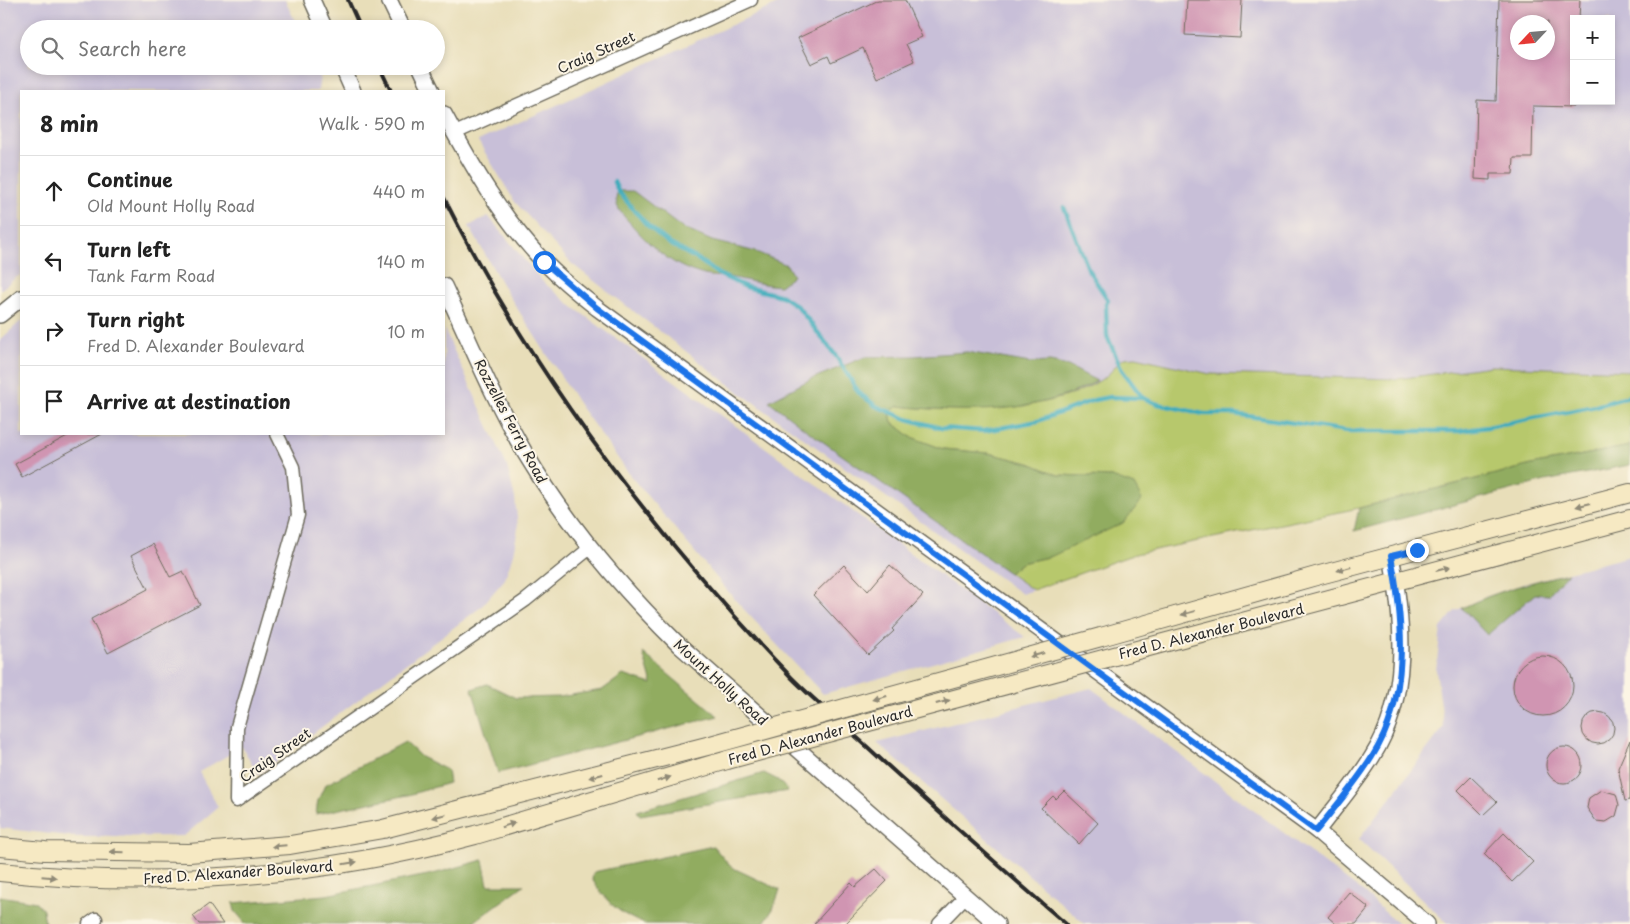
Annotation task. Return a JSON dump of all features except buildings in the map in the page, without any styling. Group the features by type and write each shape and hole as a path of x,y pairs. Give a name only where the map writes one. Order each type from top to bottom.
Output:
{"main road":[{"name":"Fred D. Alexander Boulevard","path":"0,847 45,852 189,853 290,845 391,828 711,745 1391,556 1630,493"},
{"name":"Fred D. Alexander Boulevard","path":"0,872 69,878 172,879 287,872 344,864 450,842 727,760 1630,519"}],"street":[{"path":"312,0 321,20"},
{"path":"389,0 399,20"},
{"name":"Craig Street","path":"455,133 751,0"},
{"path":"346,75 353,90"},
{"path":"424,75 432,90"},
{"path":"445,116 487,189 514,226 544,262 597,308 1316,831 1427,924"},
{"name":"Rozzelles Ferry Road","path":"445,288 524,451 556,503 590,548"},
{"path":"0,315 20,299"},
{"name":"Craig Street","path":"277,435 293,467 298,515 237,727 236,801 526,600 590,548"},
{"name":"Mount Holly Road","path":"590,548 638,604 679,645 997,924"},
{"path":"1316,831 1372,758 1389,723 1398,689 1401,649 1401,617 1391,556"},
{"path":"939,924 965,897"}],"shaded area":[{"path":"0,0 285,0 295,20 20,20 20,75 319,75 320,77 318,90 20,90 20,275 0,290"},
{"path":"786,0 1630,0 1630,446 1536,464 1359,508 1135,554 1022,594 739,392 572,264 515,202 478,141"},
{"path":"488,216 542,281 573,307 1025,637 823,694 738,603 633,479 580,406 506,291 469,226"},
{"path":"20,322 20,435 445,435 445,331 507,466 515,498 518,528 513,554 505,579 481,607 258,775 242,747 199,772 218,807 184,836 77,837 0,828 0,340"},
{"path":"1630,556 1630,924 1448,924 1359,839 1444,727 1436,670 1441,628 1455,611 1482,598 1523,584"},
{"path":"1091,688 1364,893 1398,924 1085,924 877,743"}],"green space":[{"path":"618,191 633,191 682,228 712,241 756,252 787,265 793,276 780,286 731,277 705,275 681,266 654,248 624,217 616,201"},
{"path":"967,352 1030,363 1050,362 1068,366 1097,381 1074,392 1025,406 1000,409 948,410 898,406 890,412 892,422 911,437 943,449 988,453 1029,463 1058,475 1112,477 1134,485 1142,500 1123,523 1052,556 1021,563 1009,573 805,429 769,401 809,380 865,357"},
{"path":"1136,357 1210,374 1397,379 1492,366 1630,371 1630,446 1536,464 1359,508 1135,554 1033,590 1009,573 1021,563 1052,556 1112,477 1058,475 1029,463 988,453 943,449 911,437 892,422 889,412 898,406 948,410 1005,408 1060,398 1084,389 1105,377 1124,358"},
{"path":"1630,446 1630,465 1545,481 1354,531 1359,508 1536,464"},
{"path":"1568,573 1548,595 1535,594 1487,635 1462,608 1501,592"},
{"path":"643,653 718,716 498,773 472,689 487,684 516,698 559,697 602,690 623,675 652,684"},
{"path":"405,742 421,757 447,770 449,783 408,795 316,814 318,800 325,785"},
{"path":"764,773 778,780 788,791 640,815 637,811"},
{"path":"713,846 731,867 780,890 773,909 763,924 645,924 621,912 608,901 592,879 594,872"},
{"path":"483,860 488,885 524,885 471,924 246,924 235,911 233,903 326,895 433,874"},
{"path":"0,896 36,902 43,910 45,924 0,924"}],"waterway":[{"path":"614,182 618,191 647,225 670,244 699,260 718,274 746,287 782,296 798,307 836,356 859,393 876,406 907,419 941,428 984,431 1038,421 1094,400 1110,397 1143,398 1158,404 1204,414 1234,414 1347,431 1459,431 1596,406 1630,396"},
{"path":"1064,207 1089,271 1108,300 1106,304 1107,336 1122,370 1143,398"}],"railway":[{"path":"348,0 357,20"},
{"path":"383,75 391,90"},
{"path":"445,200 479,264 557,390 600,451 692,568 741,624 802,688 945,818 1066,924"}],"route":[{"path":"544,262 597,308 738,412 870,505 1316,831 1372,758 1389,723 1398,689 1401,649 1401,617 1391,556 1417,550"}]}
